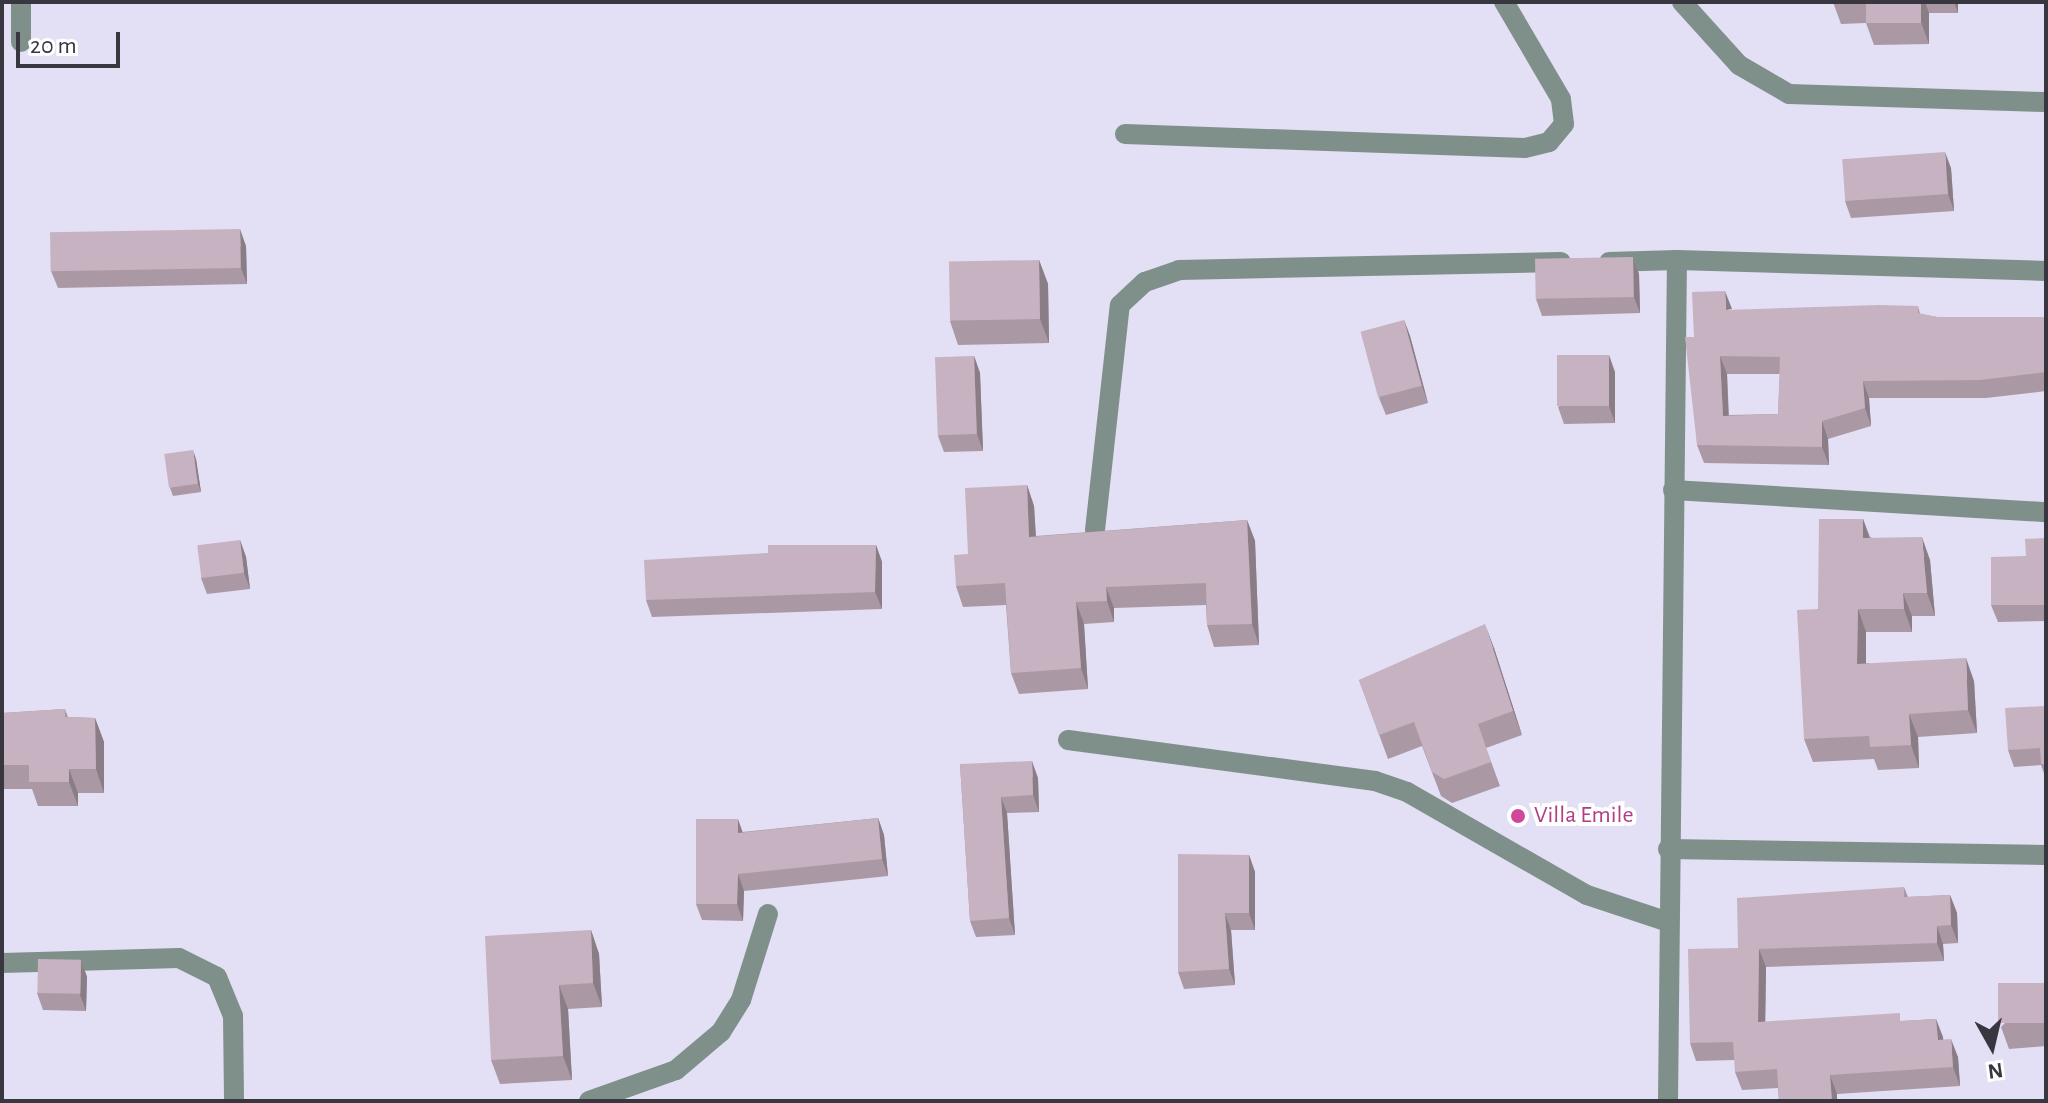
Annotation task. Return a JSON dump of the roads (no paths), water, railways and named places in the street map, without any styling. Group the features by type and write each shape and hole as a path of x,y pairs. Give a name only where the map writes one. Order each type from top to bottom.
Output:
{"street":[{"path":"21,2 21,42"},
{"path":"1125,134 1525,148 1549,142 1564,124 1561,99 1504,2"},
{"path":"1682,2 1739,65 1789,94 2046,102"},
{"path":"1668,1101 1668,849 1677,260"},
{"path":"1095,530 1120,305 1145,282 1179,270 1677,260 2046,271"},
{"path":"1673,490 2046,512"},
{"path":"1068,740 1375,781 1407,792 1587,895 1668,922"},
{"path":"1668,849 2046,855"},
{"path":"589,1101 676,1070 721,1032 741,1000 768,914"},
{"path":"2,963 179,958 217,977 233,1016 234,1101"}],"place":[{"name":"Villa Emile","path":"1518,816"}]}
